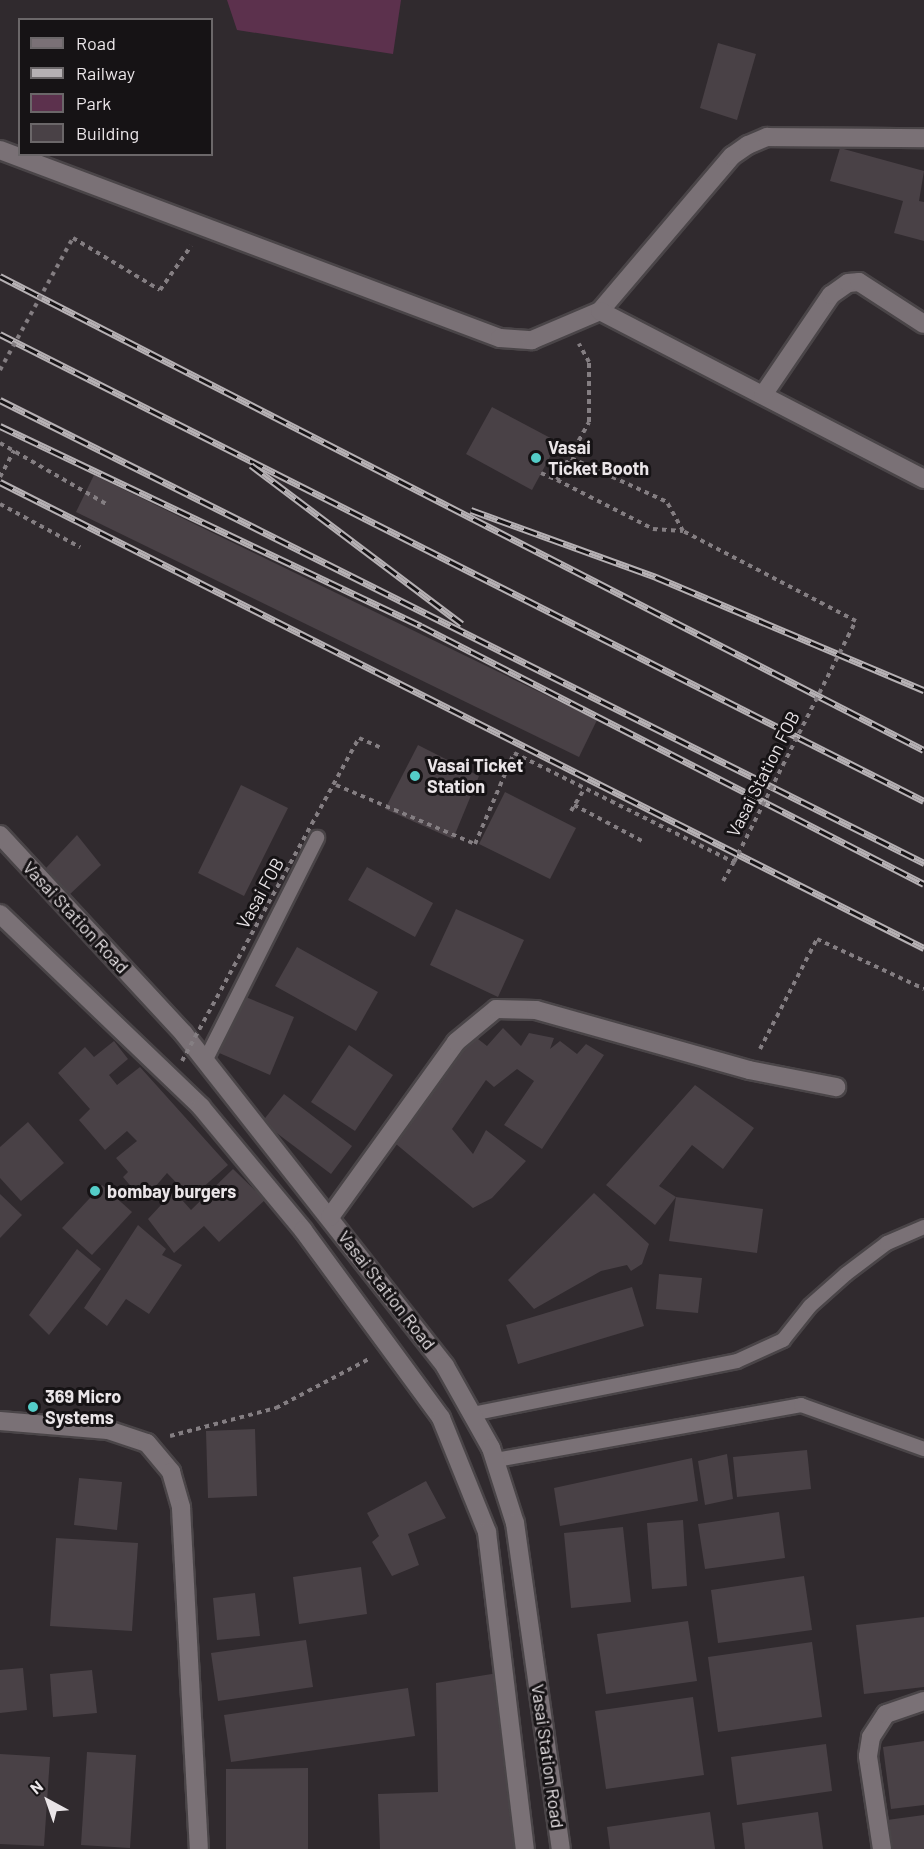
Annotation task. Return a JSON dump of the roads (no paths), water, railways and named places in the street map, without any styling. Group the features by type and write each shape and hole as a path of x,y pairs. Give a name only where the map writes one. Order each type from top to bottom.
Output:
{"street":[{"path":"0,150 203,229 500,338 532,340 571,328 600,311 732,156 748,146 767,137 924,138"},
{"path":"762,395 831,295 848,283 860,282 924,324"},
{"path":"600,311 924,479"},
{"name":"Vasai Station Road","path":"0,835 205,1061 445,1366 472,1414 496,1460 515,1523 561,1849"},
{"path":"0,914 201,1107 391,1347 441,1418 487,1532 525,1849"},
{"path":"330,1217 456,1042 496,1009 536,1010 749,1070 836,1087"},
{"path":"0,1421 108,1430 147,1443 171,1472 182,1508 199,1849"},
{"path":"882,1849 868,1756 871,1737 886,1714 924,1701"}],"lane":[{"path":"205,1061 317,838"},
{"path":"472,1414 737,1361 783,1340 810,1306 846,1274 887,1244 924,1227"},
{"path":"496,1460 801,1405 924,1449"}],"railway":[{"path":"0,276 924,750"},
{"path":"0,334 924,801"},
{"path":"0,400 924,863"},
{"path":"0,426 421,626 924,884"},
{"path":"251,465 462,624"},
{"path":"0,482 924,948"},
{"path":"471,510 656,577 924,690"}],"place":[{"name":"Vasai Ticket Booth","path":"536,458"},
{"name":"Vasai Ticket Station","path":"415,776"},
{"name":"bombay burgers","path":"95,1191"},
{"name":"369 Micro Systems","path":"33,1407"}]}
